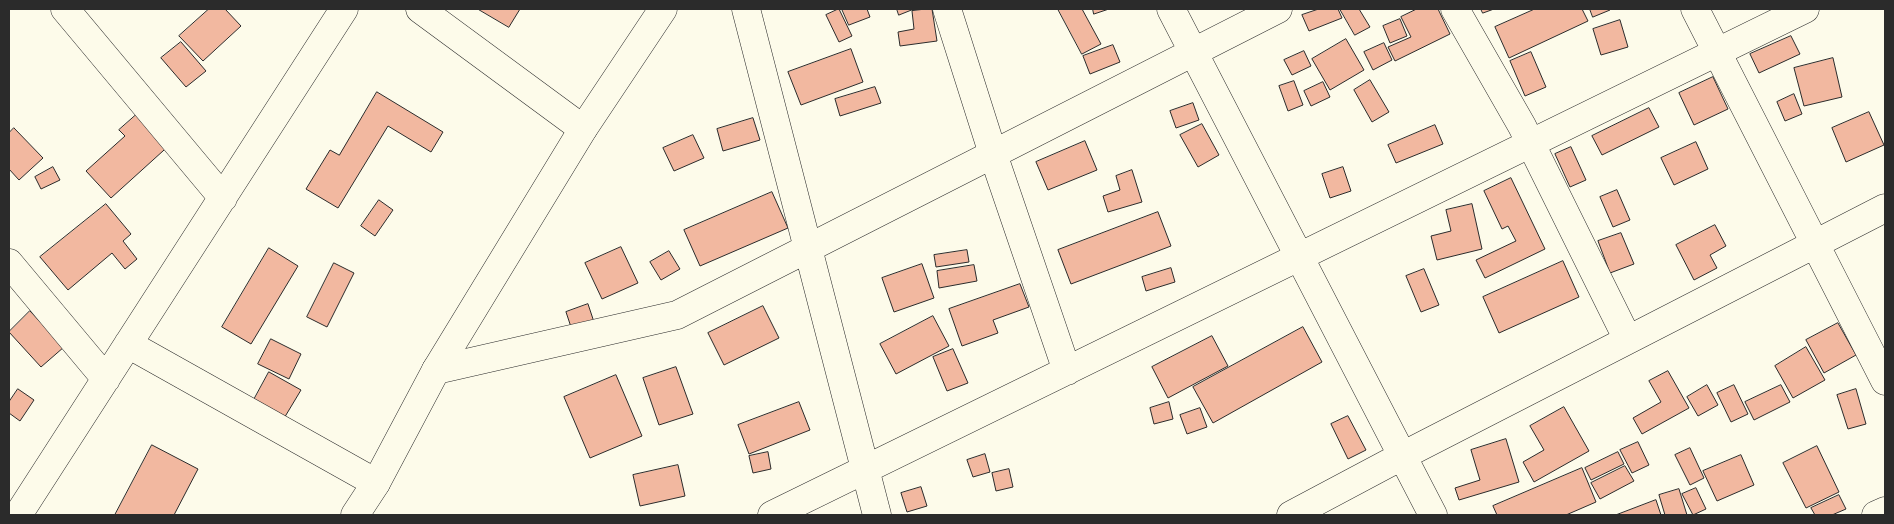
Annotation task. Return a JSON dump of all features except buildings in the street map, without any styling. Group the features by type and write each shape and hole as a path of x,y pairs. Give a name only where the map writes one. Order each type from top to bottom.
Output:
{"street":[{"path":"65,9 223,198"},
{"path":"18,515 344,9"},
{"path":"420,9 583,129"},
{"path":"356,515 376,483 436,370 583,129 663,9"},
{"path":"746,9 876,515"},
{"path":"947,9 993,154 1067,371"},
{"path":"1171,9 1433,515"},
{"path":"436,370 677,315 1278,9"},
{"path":"1455,9 1531,143 1628,340"},
{"path":"1695,9 1885,381"},
{"path":"772,515 1805,9"},
{"path":"1291,515 1885,208"},
{"path":"9,263 106,380"},
{"path":"128,344 376,483"},
{"path":"1876,515 1885,510"}]}
